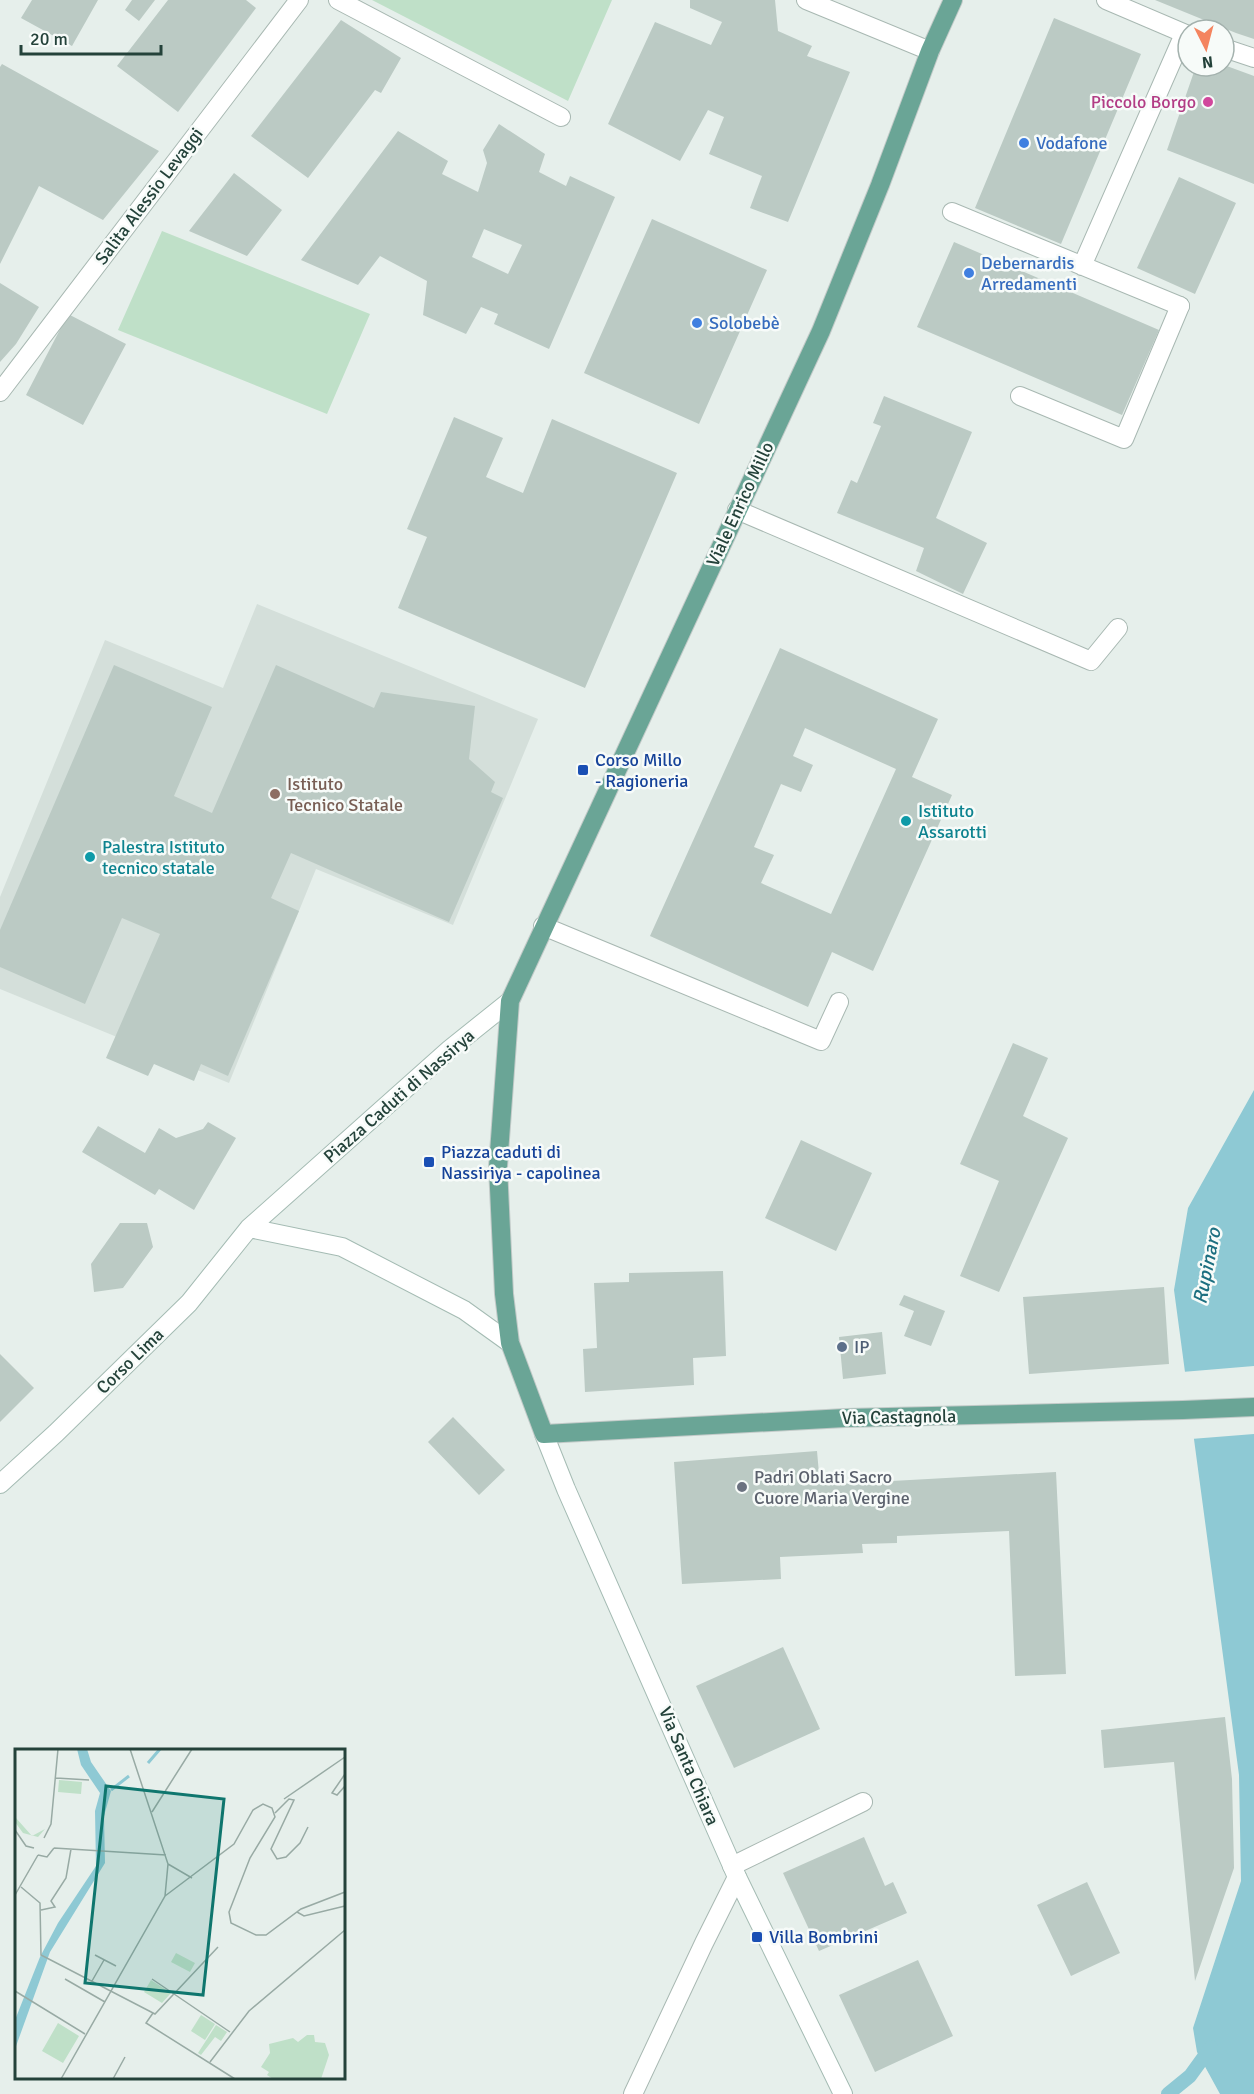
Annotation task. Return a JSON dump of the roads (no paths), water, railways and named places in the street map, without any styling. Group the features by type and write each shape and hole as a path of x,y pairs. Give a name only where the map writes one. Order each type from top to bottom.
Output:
{"main road":[{"name":"Viale Enrico Millo","path":"510,1001 820,331 880,185 930,51 953,0"},
{"path":"510,1001 498,1167 504,1294 510,1343 544,1434"},
{"name":"Via Castagnola","path":"544,1434 845,1418 1254,1407"}],"street":[{"name":"Salita Alessio Levaggi","path":"0,392 299,0"},
{"path":"338,0 561,117"},
{"path":"806,0 930,51"},
{"path":"1106,0 1176,31"},
{"path":"1236,52 1254,58"},
{"path":"1082,266 1176,57"},
{"path":"952,212 1180,306 1124,439 1020,396"},
{"path":"737,510 1091,661 1119,628"},
{"path":"543,926 821,1041 839,1002"},
{"name":"Piazza Caduti di Nassirya","path":"249,1228 450,1050 510,1001"},
{"path":"249,1228 342,1247 464,1310 510,1343"},
{"name":"Corso Lima","path":"0,1484 56,1433 189,1303 249,1228"},
{"name":"Via Santa Chiara","path":"544,1434 734,1872 843,2094"},
{"path":"633,2094 704,1943 734,1872 771,1846 863,1802"}],"water":[{"name":"Rupinaro","path":"1254,1090 1254,2094 1220,2094 1197,2052 1193,2028 1241,1881 1239,1775 1174,1290 1188,1208"}],"waterway":[{"path":"1168,2094 1190,2076 1211,2047"}],"place":[{"name":"Piccolo Borgo","path":"1208,102"},
{"name":"Vodafone","path":"1024,143"},
{"name":"Debernardis Arredamenti","path":"969,273"},
{"name":"Solobebè","path":"697,323"},
{"name":"Corso Millo - Ragioneria","path":"583,770"},
{"name":"Istituto Tecnico Statale","path":"275,794"},
{"name":"Istituto Assarotti","path":"906,821"},
{"name":"Palestra Istituto tecnico statale","path":"90,857"},
{"name":"Piazza caduti di Nassiriya - capolinea","path":"429,1162"},
{"name":"IP","path":"842,1347"},
{"name":"Padri Oblati Sacro Cuore Maria Vergine","path":"742,1487"},
{"name":"Villa Bombrini","path":"757,1937"}]}
